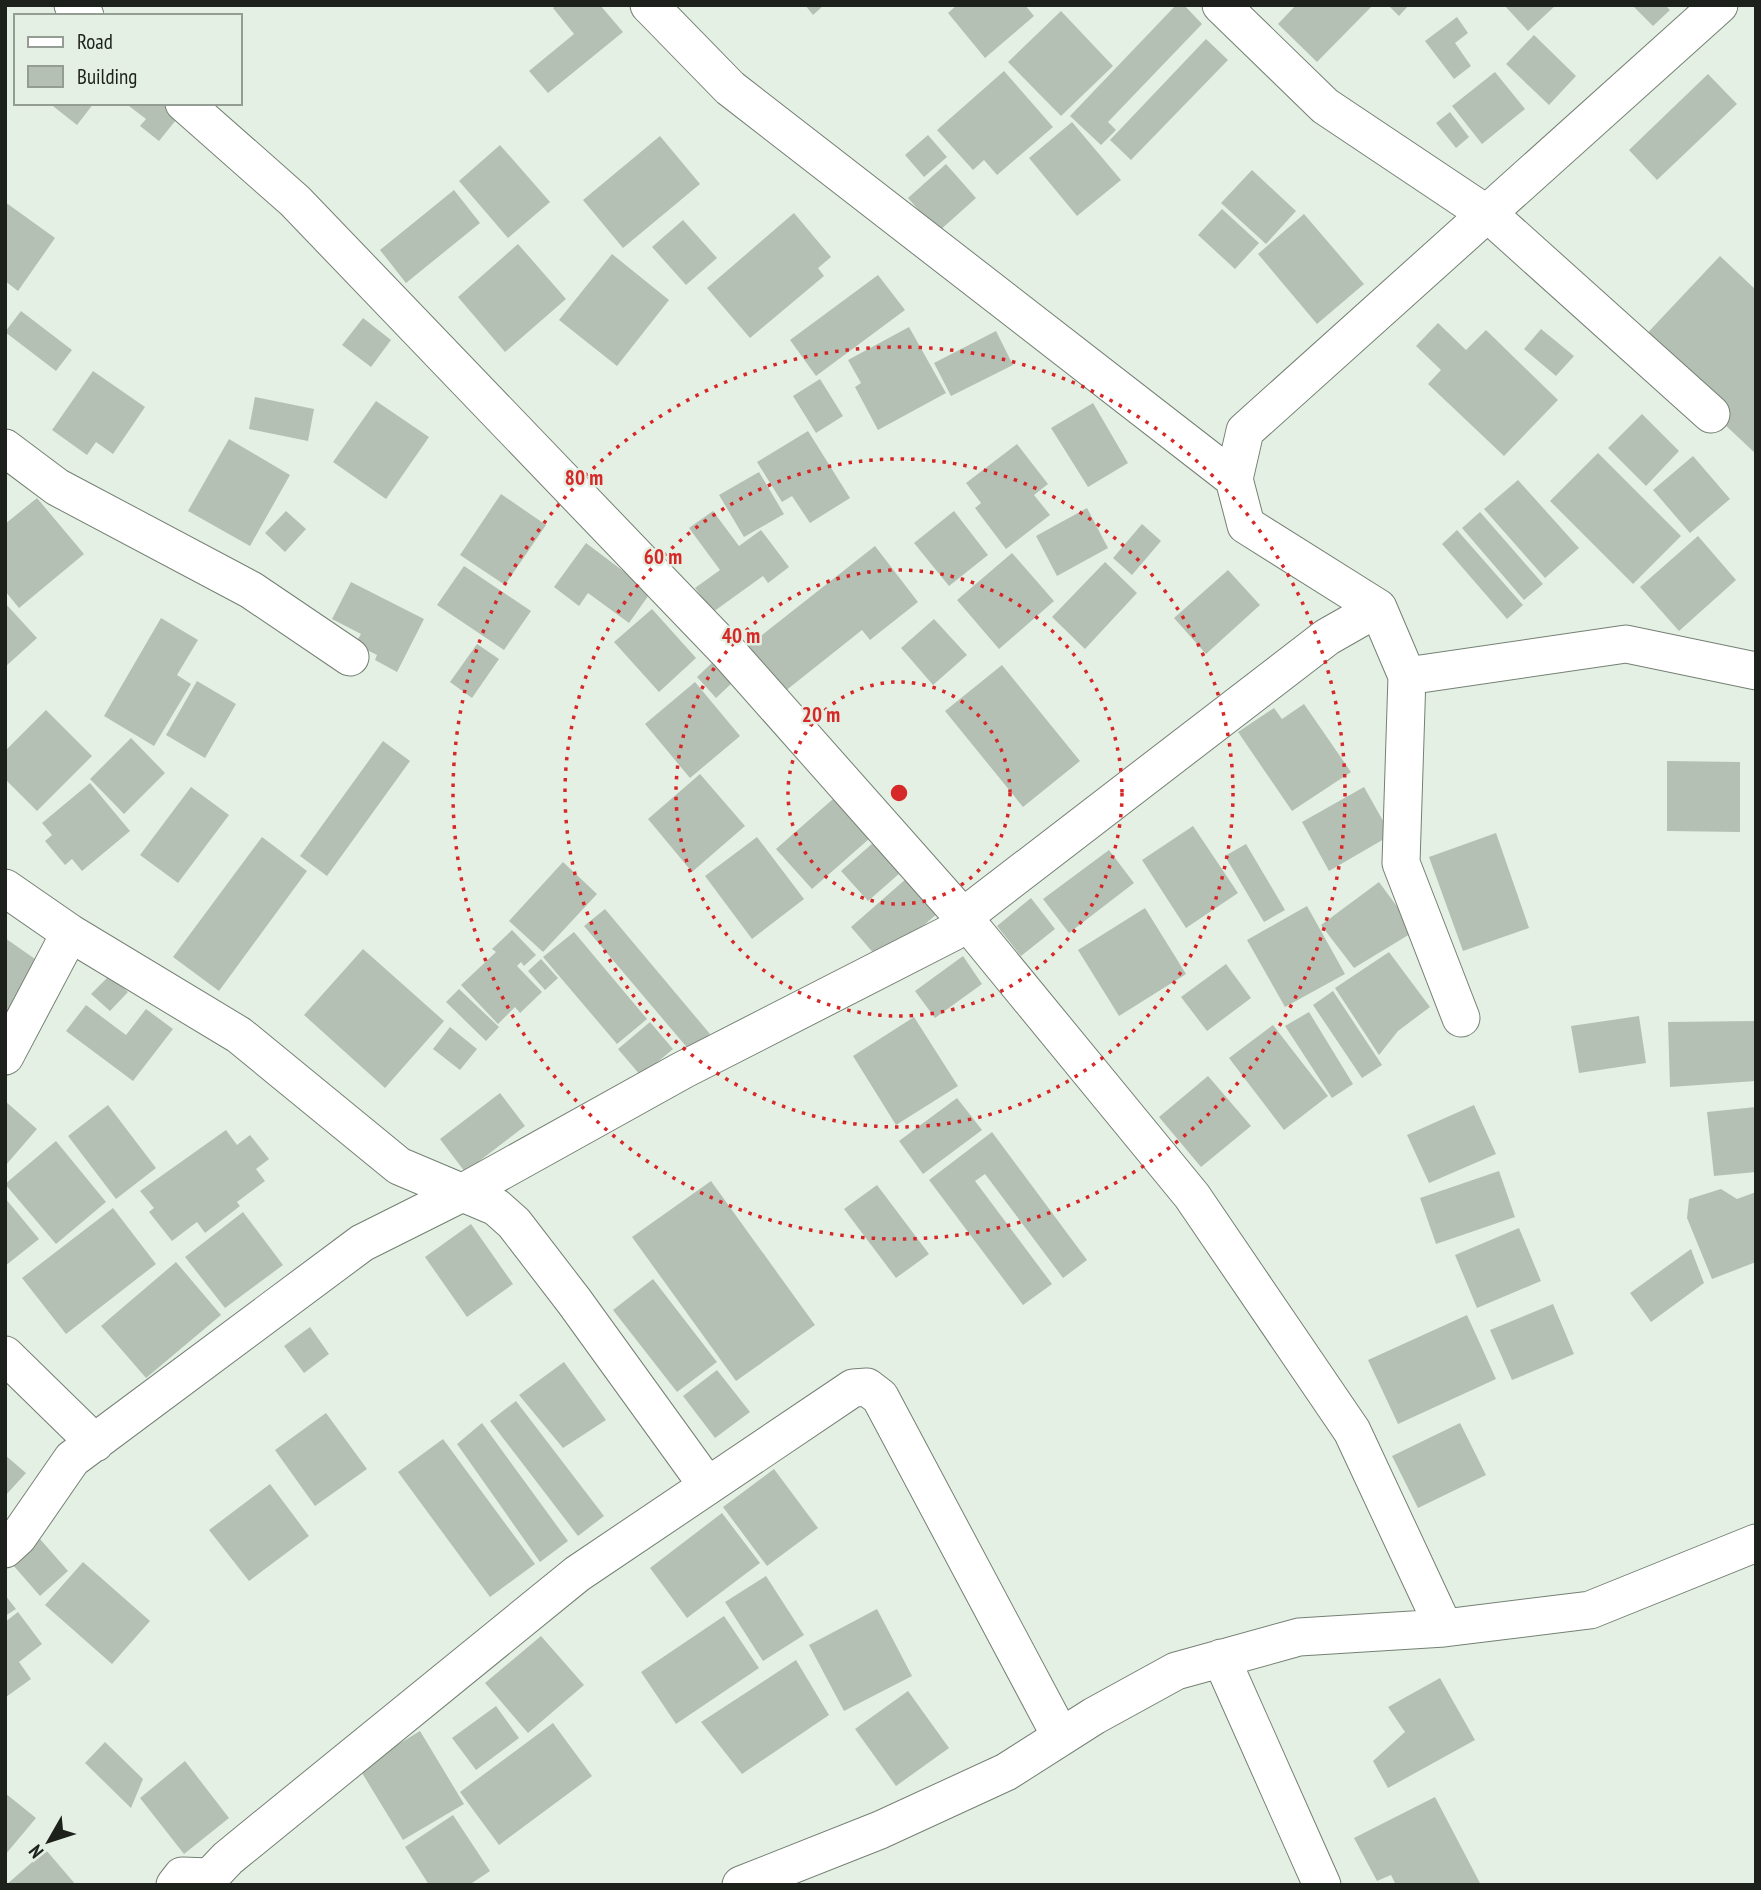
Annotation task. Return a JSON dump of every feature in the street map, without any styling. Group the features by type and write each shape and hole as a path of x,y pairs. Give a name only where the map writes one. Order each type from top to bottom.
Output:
{"street":[{"path":"649,5 730,88 1234,479"},
{"path":"1221,5 1325,106 1494,219 1711,414"},
{"path":"1461,1018 1401,863 1407,676 1378,608 1246,525 1234,479 1245,431 1719,5"},
{"path":"186,105 295,201 710,633 963,917 1192,1196 1352,1431 1444,1628"},
{"path":"5,448 57,487 251,590 350,657"},
{"path":"5,1549 18,1537 72,1459 362,1243 460,1194 683,1070 953,932 963,917 1328,637 1378,608"},
{"path":"1407,676 1626,644 1756,671"},
{"path":"5,888 70,933 239,1035 399,1166 460,1194 478,1197 496,1207 514,1223 661,1418 707,1485"},
{"path":"5,1056 70,933"},
{"path":"5,1355 95,1443"},
{"path":"175,1885 182,1876 210,1877 228,1858 577,1574 853,1388 867,1387 880,1397 1061,1737"},
{"path":"741,1885 880,1830 1006,1772 1176,1671 1299,1637 1444,1628 1590,1610 1756,1543"},
{"path":"1221,1658 1322,1885"}],"building":[{"path":"556,5 600,5 623,32 548,93 529,71 574,34 553,8"},
{"path":"805,5 824,5 813,15"},
{"path":"957,5 1025,5 1034,16 985,58 948,13"},
{"path":"1176,5 1184,5 1202,24 1108,122 1116,130 1101,145 1070,116"},
{"path":"1296,5 1373,5 1317,62 1278,24"},
{"path":"1388,5 1409,5 1399,16"},
{"path":"1504,5 1556,5 1528,31"},
{"path":"1632,5 1665,5 1670,10 1653,26"},
{"path":"1061,11 1113,66 1061,116 1008,62"},
{"path":"1457,17 1468,33 1455,43 1471,66 1454,79 1425,41"},
{"path":"1534,35 1576,76 1549,105 1506,64"},
{"path":"1206,39 1228,60 1131,160 1110,140"},
{"path":"1004,71 1053,127 997,175 984,160 973,170 937,130"},
{"path":"1495,72 1525,109 1482,144 1452,106"},
{"path":"1708,74 1737,104 1657,180 1629,150"},
{"path":"52,105 92,105 77,125"},
{"path":"128,105 168,105 180,115 159,141 140,126 146,119"},
{"path":"1450,112 1469,137 1456,148 1436,123"},
{"path":"1072,122 1121,180 1077,216 1029,158"},
{"path":"928,135 947,157 924,177 905,155"},
{"path":"660,136 700,184 623,248 583,200"},
{"path":"500,145 550,202 508,238 459,181"},
{"path":"946,164 976,198 938,232 908,198"},
{"path":"1252,170 1296,211 1266,244 1221,203"},
{"path":"454,190 480,223 406,283 380,250"},
{"path":"5,202 55,238 18,291 5,281"},
{"path":"1222,209 1259,243 1235,269 1198,235"},
{"path":"794,213 831,257 818,268 824,276 750,338 707,288"},
{"path":"1304,214 1364,284 1317,324 1258,254"},
{"path":"683,220 717,258 686,285 652,247"},
{"path":"518,244 566,299 505,352 458,297"},
{"path":"612,254 669,300 617,366 559,320"},
{"path":"1720,256 1756,290 1756,454 1638,343"},
{"path":"878,275 905,310 816,376 790,340"},
{"path":"21,311 72,350 56,371 5,332"},
{"path":"363,318 391,340 371,367 342,345"},
{"path":"1438,323 1466,350 1486,330 1558,400 1504,456 1428,384 1441,370 1416,346"},
{"path":"909,327 946,393 878,430 855,387 861,383 848,360"},
{"path":"1541,329 1574,356 1556,376 1524,349"},
{"path":"996,331 1013,365 951,396 934,363"},
{"path":"93,371 145,407 113,454 96,442 87,455 52,430"},
{"path":"820,379 843,416 816,433 793,396"},
{"path":"255,397 314,409 308,441 249,429"},
{"path":"376,401 429,437 386,499 333,462"},
{"path":"1093,403 1128,463 1088,487 1051,428"},
{"path":"1642,414 1679,451 1646,486 1608,448"},
{"path":"808,431 850,498 810,523 792,496 782,502 757,462"},
{"path":"229,439 290,475 250,546 188,511"},
{"path":"1017,444 1048,484 1034,495 1050,515 1006,549 975,508 981,503 966,483"},
{"path":"1598,453 1681,536 1633,584 1550,501"},
{"path":"1693,456 1730,499 1690,533 1653,490"},
{"path":"759,472 784,514 744,537 719,495"},
{"path":"1518,480 1579,548 1545,578 1484,509"},
{"path":"501,494 546,525 505,585 460,555"},
{"path":"37,498 84,554 19,608 5,591 5,524"},
{"path":"1087,508 1108,548 1057,576 1036,536"},
{"path":"286,511 306,529 285,552 265,533"},
{"path":"713,511 739,546 761,530 789,567 768,583 763,576 713,612 695,588 720,570 689,528"},
{"path":"954,511 988,555 949,586 914,543"},
{"path":"1480,512 1543,584 1524,600 1462,528"},
{"path":"1142,524 1161,541 1132,575 1113,558"},
{"path":"1457,530 1523,605 1507,619 1442,544"},
{"path":"1698,536 1736,580 1679,631 1640,587"},
{"path":"586,543 651,592 629,623 588,593 579,606 554,587"},
{"path":"875,546 918,602 870,640 862,630 779,696 743,650"},
{"path":"1012,553 1054,601 999,649 957,600"},
{"path":"1105,562 1137,593 1085,649 1052,617"},
{"path":"464,566 531,611 504,650 437,605"},
{"path":"1228,570 1260,605 1206,654 1174,618"},
{"path":"351,582 424,619 397,672 375,660 377,655 355,644 361,634 332,619"},
{"path":"5,603 37,638 5,667"},
{"path":"652,609 696,658 659,692 614,642"},
{"path":"161,618 198,640 177,675 191,684 154,746 104,716"},
{"path":"934,619 967,655 933,685 901,648"},
{"path":"477,644 499,659 472,698 450,682"},
{"path":"713,662 732,683 716,698 697,677"},
{"path":"1002,665 1080,761 1023,807 945,711"},
{"path":"197,681 236,704 205,758 166,735"},
{"path":"695,682 740,736 690,778 645,724"},
{"path":"1304,704 1351,772 1292,811 1238,732 1274,708 1282,719"},
{"path":"46,710 92,756 37,811 5,779 5,751"},
{"path":"131,738 165,773 124,814 90,779"},
{"path":"383,741 410,761 327,876 300,856"},
{"path":"1667,761 1740,762 1740,832 1667,831"},
{"path":"700,774 745,826 692,872 648,819"},
{"path":"90,783 130,831 82,871 72,859 65,865 45,841 52,835 42,823"},
{"path":"191,787 229,815 178,883 140,855"},
{"path":"1364,787 1391,835 1329,871 1302,822"},
{"path":"841,792 877,832 812,889 776,849"},
{"path":"1193,826 1238,893 1186,928 1142,860"},
{"path":"1496,833 1529,928 1463,951 1429,857"},
{"path":"881,836 908,866 868,901 841,871"},
{"path":"262,837 307,871 219,991 173,957"},
{"path":"757,837 804,899 752,939 705,876"},
{"path":"1246,844 1285,910 1264,922 1225,856"},
{"path":"1109,850 1134,883 1069,933 1043,899"},
{"path":"563,862 597,894 543,952 509,921"},
{"path":"915,871 945,907 881,962 851,927"},
{"path":"1379,882 1415,931 1354,968 1321,925"},
{"path":"1031,898 1055,929 1021,956 997,926"},
{"path":"1307,906 1345,974 1285,1007 1247,940"},
{"path":"1145,908 1186,974 1119,1016 1078,950"},
{"path":"605,909 710,1034 690,1051 584,926"},
{"path":"512,930 536,955 524,966 521,962 517,966 542,992 520,1013 515,1007 498,1024 461,985 496,952 492,949"},
{"path":"574,932 647,1019 617,1044 543,957"},
{"path":"5,938 45,966 5,1023"},
{"path":"363,949 444,1021 385,1088 304,1015"},
{"path":"1389,952 1430,1007 1398,1031 1379,1055 1335,988"},
{"path":"963,956 982,984 935,1018 915,991"},
{"path":"541,959 558,978 545,990 528,971"},
{"path":"1226,964 1251,998 1207,1031 1181,997"},
{"path":"110,975 128,992 110,1011 91,994"},
{"path":"459,989 499,1027 486,1041 446,1002"},
{"path":"1333,991 1382,1065 1362,1078 1313,1005"},
{"path":"86,1005 126,1035 146,1009 173,1029 133,1081 66,1031"},
{"path":"1309,1012 1353,1084 1332,1098 1285,1026"},
{"path":"1639,1016 1646,1063 1579,1073 1571,1026"},
{"path":"914,1017 958,1086 896,1125 853,1056"},
{"path":"1756,1021 1756,1081 1670,1087 1668,1022"},
{"path":"650,1022 673,1049 641,1076 618,1049"},
{"path":"1273,1025 1328,1096 1284,1130 1229,1058"},
{"path":"450,1027 477,1049 460,1070 433,1049"},
{"path":"1208,1076 1251,1126 1201,1167 1159,1117"},
{"path":"500,1093 525,1126 465,1172 440,1139"},
{"path":"957,1098 982,1130 923,1174 899,1141"},
{"path":"5,1101 37,1129 5,1166"},
{"path":"108,1105 156,1168 116,1199 68,1136"},
{"path":"1474,1105 1496,1154 1429,1183 1407,1135"},
{"path":"1756,1107 1756,1172 1714,1176 1707,1112"},
{"path":"226,1130 237,1145 250,1135 269,1159 256,1169 265,1181 237,1202 240,1206 205,1233 197,1222 172,1241 149,1212 154,1208 140,1191"},
{"path":"992,1132 1087,1260 1063,1278 985,1174 975,1181 1052,1284 1023,1305 929,1180"},
{"path":"56,1141 106,1202 56,1244 5,1184"},
{"path":"1499,1171 1515,1217 1436,1244 1420,1198"},
{"path":"711,1181 815,1325 736,1381 632,1237"},
{"path":"877,1185 929,1254 896,1278 844,1209"},
{"path":"1721,1189 1737,1199 1756,1192 1756,1262 1712,1279 1687,1218 1689,1199"},
{"path":"5,1198 39,1239 5,1266"},
{"path":"113,1208 156,1264 66,1334 22,1278"},
{"path":"243,1212 283,1265 225,1308 185,1257"},
{"path":"471,1224 513,1284 467,1317 425,1257"},
{"path":"1519,1228 1541,1281 1477,1308 1455,1255"},
{"path":"1691,1249 1704,1283 1651,1322 1630,1293"},
{"path":"176,1262 221,1315 146,1378 101,1326"},
{"path":"653,1279 717,1362 677,1392 613,1310"},
{"path":"1553,1304 1574,1354 1512,1380 1490,1330"},
{"path":"1467,1315 1496,1379 1398,1424 1368,1360"},
{"path":"310,1327 329,1354 304,1373 284,1346"},
{"path":"564,1362 606,1420 563,1448 519,1395"},
{"path":"717,1370 750,1412 715,1438 683,1396"},
{"path":"516,1401 604,1516 578,1536 490,1421"},
{"path":"326,1413 367,1469 315,1506 275,1450"},
{"path":"482,1423 568,1541 540,1562 457,1444"},
{"path":"1460,1423 1486,1475 1418,1508 1392,1456"},
{"path":"443,1439 535,1564 490,1597 398,1472"},
{"path":"5,1455 26,1473 5,1496"},
{"path":"774,1469 818,1528 767,1566 723,1507"},
{"path":"270,1484 309,1536 249,1581 209,1530"},
{"path":"722,1513 760,1563 687,1618 650,1568"},
{"path":"40,1539 68,1571 40,1596 13,1565"},
{"path":"83,1562 150,1621 112,1664 45,1605"},
{"path":"766,1576 804,1635 763,1661 725,1602"},
{"path":"5,1595 16,1609 5,1616"},
{"path":"877,1609 912,1676 844,1711 809,1645"},
{"path":"18,1612 42,1644 19,1662 31,1679 6,1697 5,1622"},
{"path":"724,1616 759,1668 676,1724 641,1672"},
{"path":"541,1636 584,1685 528,1733 485,1683"},
{"path":"796,1660 829,1715 742,1774 701,1722"},
{"path":"1440,1678 1475,1740 1388,1788 1373,1761 1405,1732 1388,1707"},
{"path":"908,1691 949,1748 896,1786 855,1729"},
{"path":"496,1706 519,1738 476,1770 452,1738"},
{"path":"553,1723 592,1776 499,1845 460,1792"},
{"path":"420,1731 464,1804 403,1840 359,1768"},
{"path":"105,1742 143,1779 131,1808 85,1763"},
{"path":"185,1761 229,1818 184,1854 140,1798"},
{"path":"5,1793 36,1818 5,1855"},
{"path":"1435,1797 1481,1885 1396,1885 1391,1875 1377,1881 1354,1838"},
{"path":"453,1815 490,1871 469,1885 429,1885 405,1847"},
{"path":"46,1850 76,1885 6,1885"}]}
